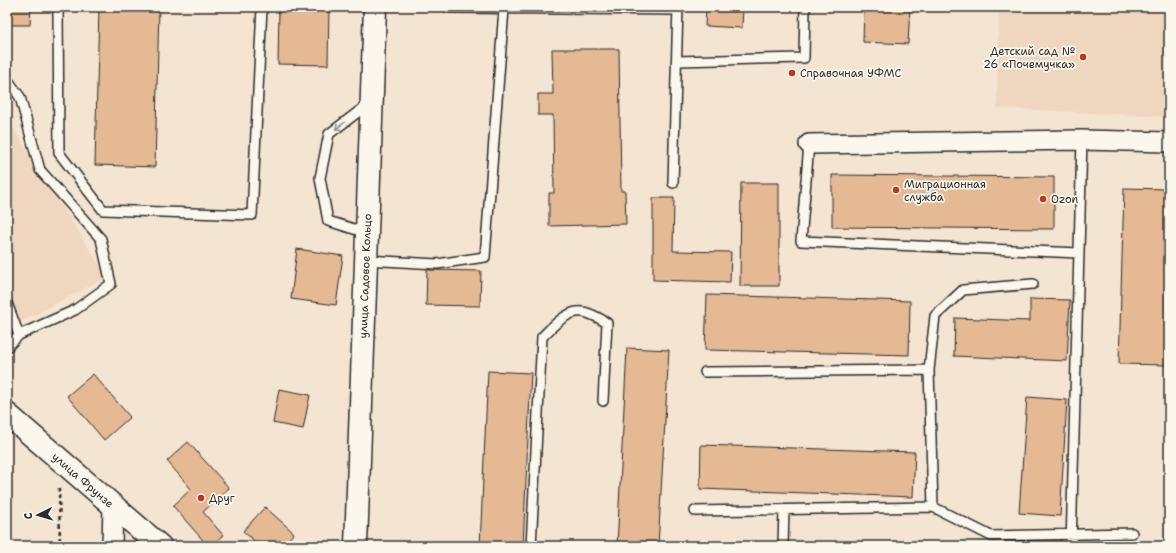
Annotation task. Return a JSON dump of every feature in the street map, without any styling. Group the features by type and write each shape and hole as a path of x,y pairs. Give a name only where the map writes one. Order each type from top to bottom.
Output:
{"main road":[{"name":"улица Садовое Кольцо","path":"356,546 374,7"},
{"name":"улица Фрунзе","path":"7,414 113,506 147,539"}],"street":[{"path":"809,144 1082,140 1169,142"},
{"path":"112,546 113,506"}],"lane":[{"path":"58,7 59,153 103,210 252,215 262,7"},
{"path":"677,61 804,58 805,7"},
{"path":"449,8 678,8 673,183"},
{"path":"366,260 437,264 485,257 504,9"},
{"path":"7,79 20,97 40,170 101,239 111,284 75,310 19,335 7,347"},
{"path":"367,233 328,221 320,178 329,134 371,103"},
{"path":"1071,546 1082,140"},
{"path":"809,144 801,241 1079,253"},
{"path":"933,507 929,370 935,316 963,290 1033,284"},
{"path":"7,303 19,335"},
{"path":"531,546 542,337 564,316 580,311 589,313 607,323 603,401"},
{"path":"705,372 929,370"},
{"path":"695,511 933,507 991,536 1132,533"},
{"path":"783,546 784,510"}],"path":[{"path":"59,459 60,546"}],"shaded area":[{"name":"Детский сад № 26 «Почемучка»","path":"999,7 1169,7 1169,117 997,108"},
{"path":"7,118 107,277 7,329"}],"building":[{"path":"7,7 31,7 30,25 7,25"},
{"path":"99,7 159,7 155,167 95,165"},
{"path":"279,7 329,7 328,65 278,64"},
{"path":"706,7 743,7 742,28 705,26"},
{"path":"864,7 910,7 908,44 863,42"},
{"path":"552,49 619,49 621,191 625,191 626,224 549,226 549,193 554,193 553,115 538,115 538,94 553,94"},
{"path":"832,175 1054,177 1054,229 832,227"},
{"path":"741,183 779,183 779,286 740,286"},
{"path":"1124,188 1169,189 1169,365 1119,364"},
{"path":"653,198 674,198 673,251 731,252 730,282 653,280"},
{"path":"297,249 343,256 336,305 291,299"},
{"path":"427,270 481,271 480,306 426,305"},
{"path":"707,295 910,301 909,355 705,350"},
{"path":"1030,299 1070,300 1067,361 954,356 955,318 1030,321"},
{"path":"627,348 669,350 658,546 617,546"},
{"path":"488,371 531,373 523,546 480,546"},
{"path":"93,374 130,417 104,440 67,396"},
{"path":"279,389 310,395 303,429 273,423"},
{"path":"1027,397 1067,400 1060,516 1019,513"},
{"name":"Друг","path":"188,442 229,488 203,512 223,535 211,546 208,546 173,506 191,489 167,461"},
{"path":"701,445 915,452 913,497 700,489"},
{"path":"265,507 294,533 283,546 260,546 243,531"},
{"path":"1167,511 1169,511 1169,546 1165,546"},
{"path":"1017,537 1061,539 1060,546 1017,546"}],"place":[{"name":"Детский сад № 26 «Почемучка»","path":"1083,57"},
{"name":"Справочная УФМС","path":"792,73"},
{"name":"Миграционная служба","path":"896,190"},
{"name":"Ozon","path":"1043,199"},
{"name":"Друг","path":"201,498"}]}
